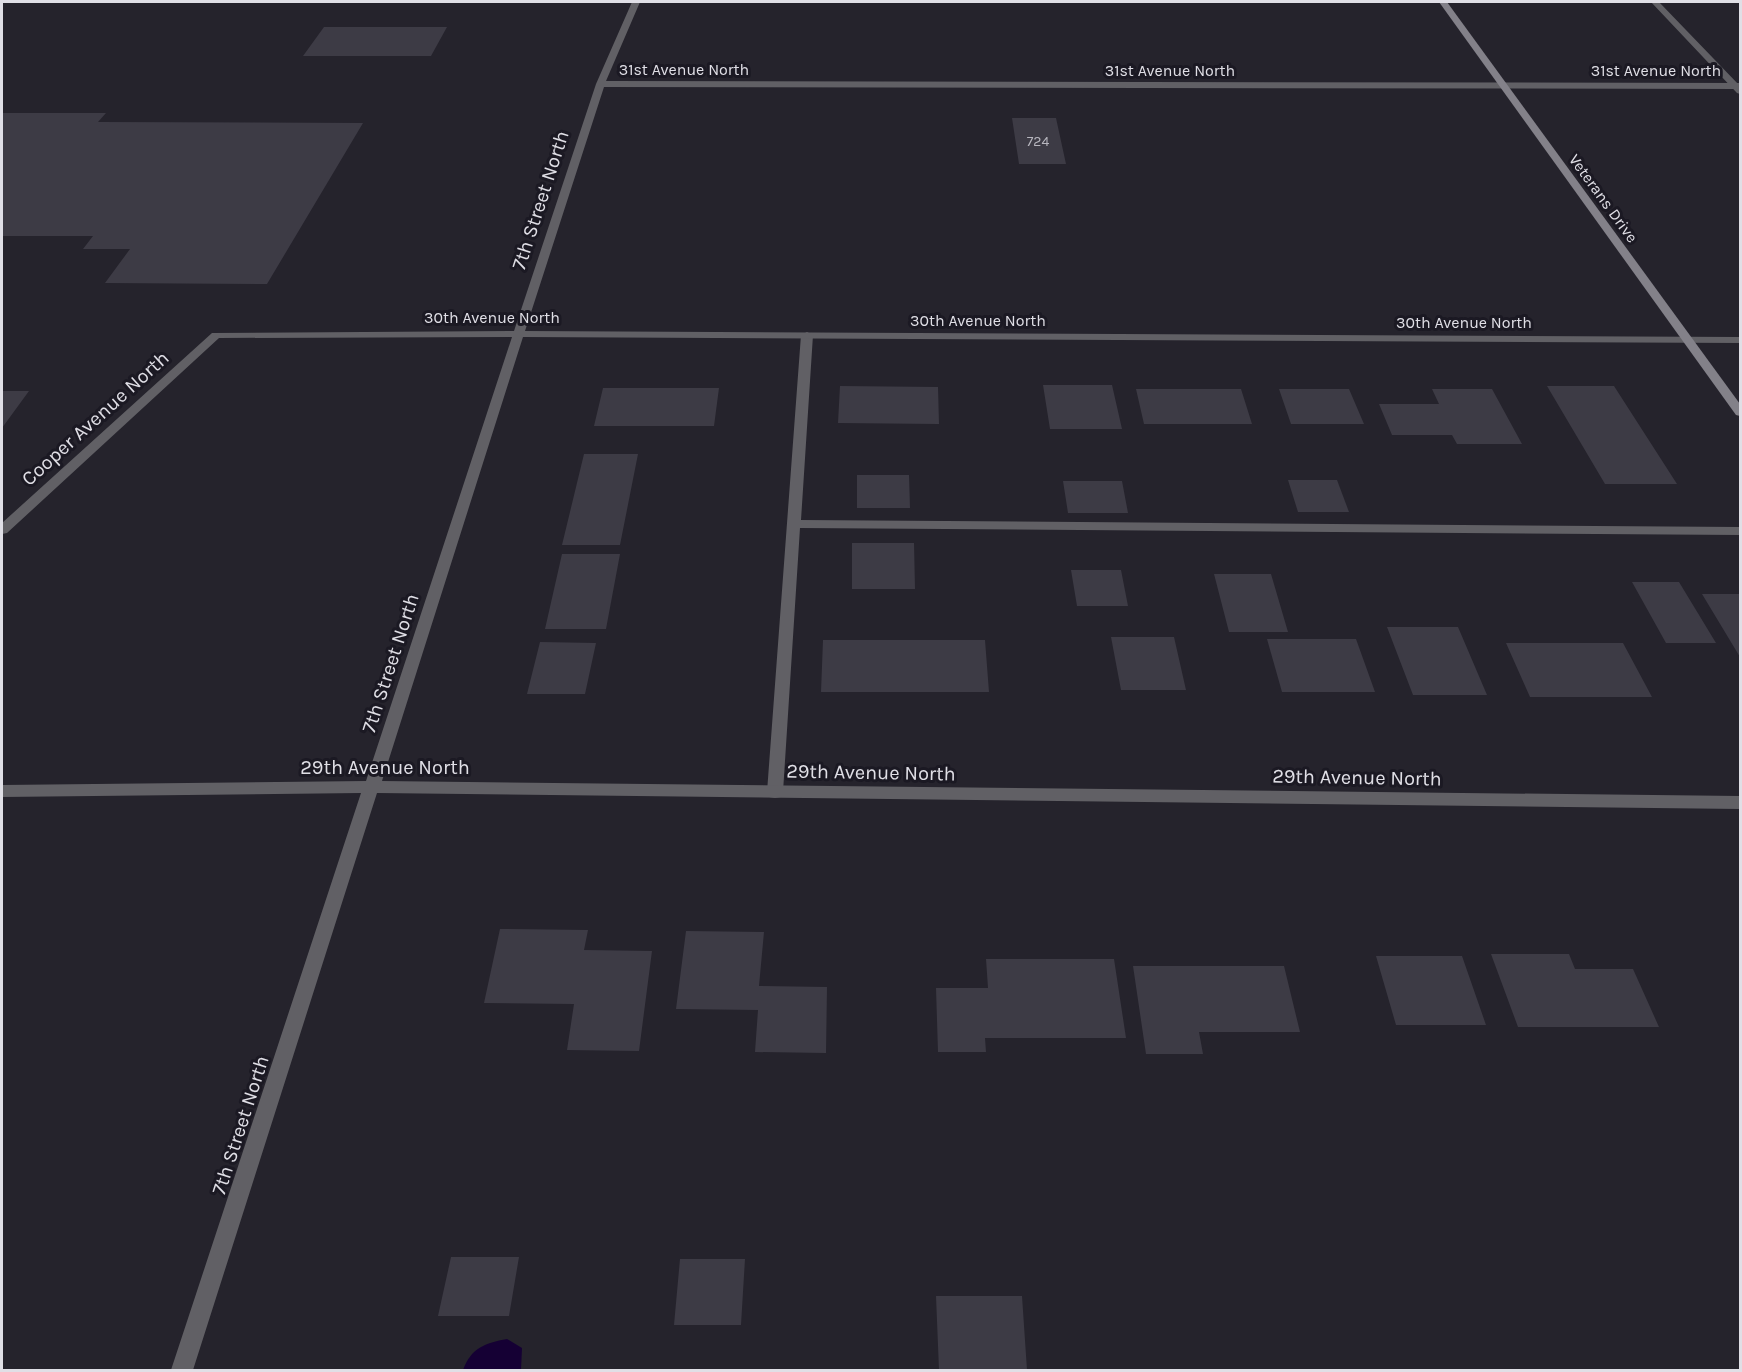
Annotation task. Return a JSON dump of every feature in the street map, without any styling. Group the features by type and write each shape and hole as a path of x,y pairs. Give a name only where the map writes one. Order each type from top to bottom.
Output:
{"main road":[{"name":"Veterans Drive","path":"1443,2 1740,412"}],"street":[{"path":"1655,2 1739,88"},
{"name":"7th Street North","path":"182,1371 600,84 635,3"},
{"name":"31st Avenue North","path":"600,84 1503,85 1739,88"},
{"name":"30th Avenue North","path":"216,334 1740,340"},
{"name":"Cooper Avenue North","path":"2,530 216,334"},
{"path":"775,792 807,335"},
{"path":"794,524 1740,531"},
{"name":"29th Avenue North","path":"2,791 372,787 1740,803"}],"shaded area":[{"path":"507,1339 522,1348 521,1370 463,1370 470,1356 480,1348 492,1342"}],"building":[{"path":"324,27 447,27 431,56 303,56"},
{"path":"2,113 106,113 98,122 363,123 267,284 105,283 130,249 83,249 93,236 2,236"},
{"path":"1012,118 1056,118 1066,164 1019,164"},
{"path":"1043,385 1112,385 1122,429 1050,429"},
{"path":"840,386 938,387 939,424 838,423"},
{"path":"1547,386 1614,386 1677,484 1605,484"},
{"path":"603,388 719,388 714,426 594,426"},
{"path":"1136,389 1241,389 1252,424 1144,424"},
{"path":"1279,389 1349,389 1364,424 1291,424"},
{"path":"1432,389 1492,389 1522,444 1457,444 1452,435 1392,435 1379,404 1439,404"},
{"path":"2,391 29,391 2,428"},
{"path":"584,454 638,454 620,545 562,545"},
{"path":"857,475 909,475 910,508 857,508"},
{"path":"1288,480 1337,480 1349,512 1298,512"},
{"path":"1063,481 1122,481 1128,513 1068,513"},
{"path":"852,543 914,543 915,589 852,589"},
{"path":"562,554 620,554 606,629 545,629"},
{"path":"1071,570 1121,570 1128,606 1077,606"},
{"path":"1214,574 1271,574 1288,632 1229,632"},
{"path":"1632,582 1679,582 1716,643 1666,643"},
{"path":"1702,594 1740,594 1740,657"},
{"path":"1387,627 1458,627 1487,695 1413,695"},
{"path":"1111,637 1174,637 1186,690 1121,690"},
{"path":"1267,639 1356,639 1375,692 1282,692"},
{"path":"823,640 985,640 989,692 821,692"},
{"path":"540,642 596,643 585,694 527,694"},
{"path":"1506,643 1623,643 1652,697 1530,697"},
{"path":"500,929 588,930 584,950 652,951 639,1051 567,1050 574,1004 484,1003"},
{"path":"686,931 764,932 759,986 827,987 826,1053 755,1052 758,1010 676,1009"},
{"path":"1491,954 1569,954 1575,969 1633,969 1659,1027 1518,1027"},
{"path":"1376,956 1462,956 1486,1025 1396,1025"},
{"path":"986,959 1114,959 1126,1038 985,1038 986,1052 938,1052 936,988 988,988"},
{"path":"1133,966 1284,966 1300,1032 1199,1032 1203,1054 1146,1054"},
{"path":"451,1257 519,1257 509,1316 438,1316"},
{"path":"680,1259 745,1259 741,1325 674,1325"},
{"path":"936,1296 1022,1296 1027,1370 939,1370"}]}
